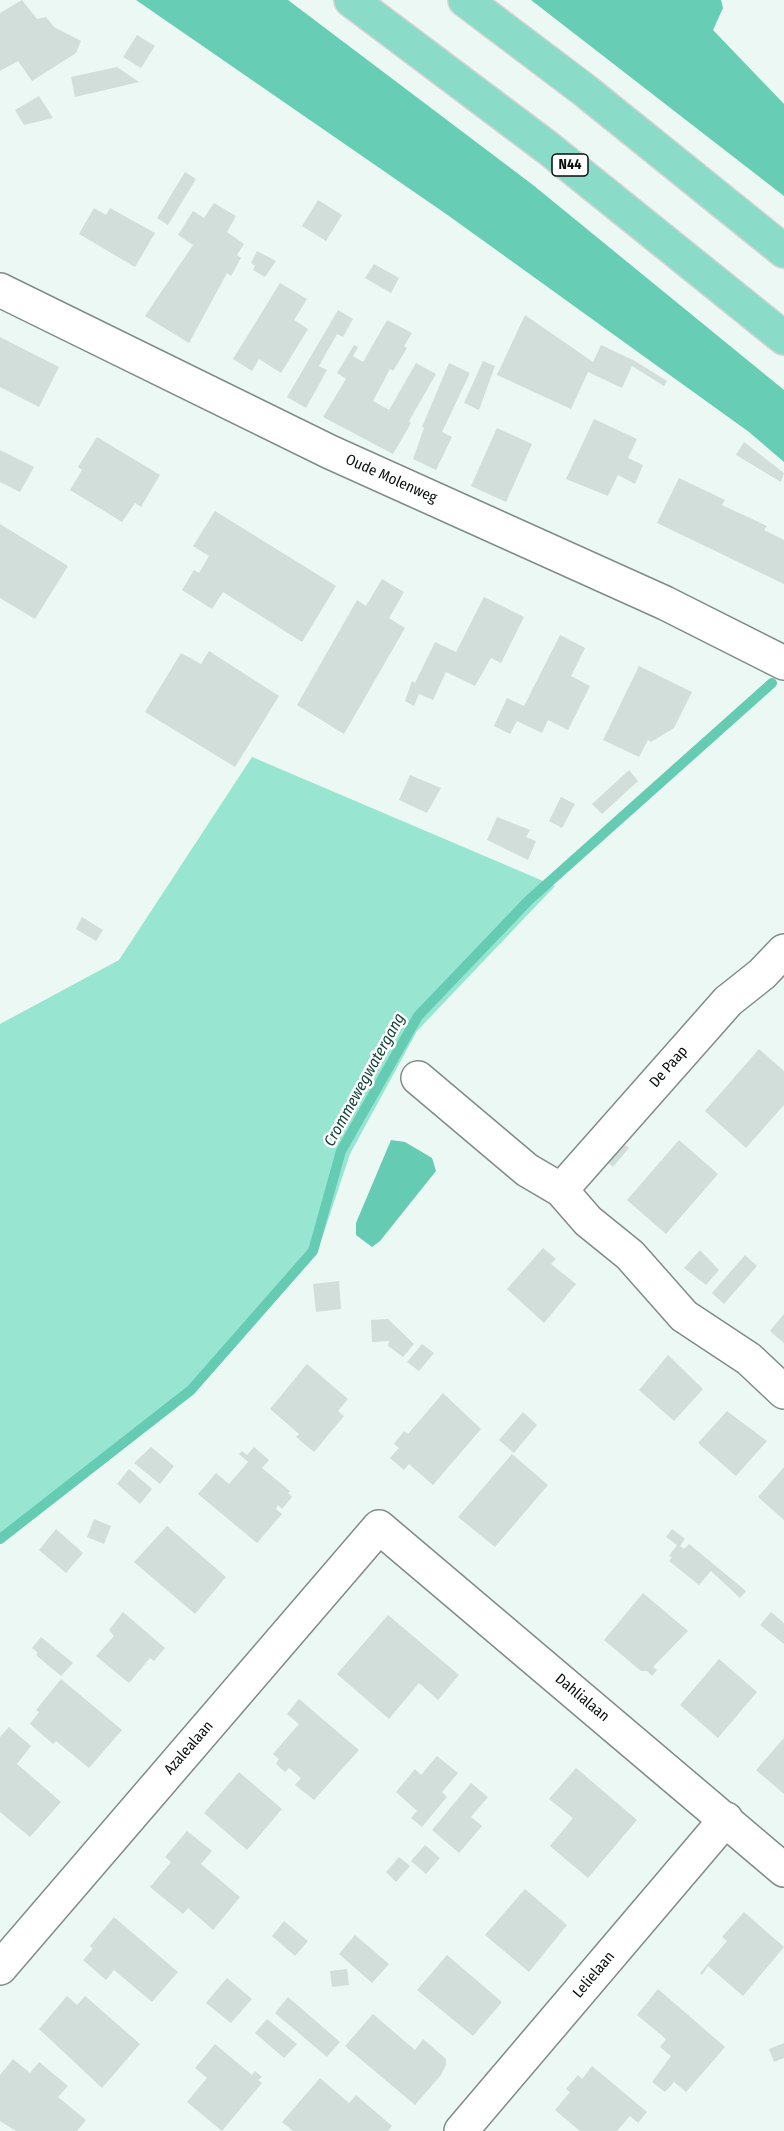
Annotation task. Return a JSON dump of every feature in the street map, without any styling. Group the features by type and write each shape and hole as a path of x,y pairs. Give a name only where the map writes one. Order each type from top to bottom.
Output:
{"highway":[{"name":"N44","path":"351,0 548,148 784,338"},
{"path":"465,0 583,89 784,251"}],"street":[{"name":"Oude Molenweg","path":"0,290 330,452 665,603 784,663"},
{"name":"De Paap","path":"561,1191 728,1001 762,974 784,951"},
{"path":"418,1078 527,1170 561,1191 588,1221 630,1255 684,1316 749,1359 784,1392"},
{"name":"Dahlialaan","path":"379,1527 784,1870"},
{"name":"Azalealaan","path":"0,1968 379,1527"},
{"name":"Lelielaan","path":"461,2131 726,1819"}],"shaded area":[{"path":"136,0 288,0 533,185 784,390 784,462 749,432 449,216"},
{"path":"531,0 721,0 723,8 713,30 784,104 784,196"},
{"path":"252,757 555,886 417,1031 350,1154 318,1250 193,1393 0,1544 0,1024 119,960"},
{"path":"391,1140 405,1142 432,1158 436,1171 380,1241 372,1247 356,1235 356,1223"}],"building":[{"path":"22,0 37,19 46,17 54,27 81,41 76,53 32,81 18,61 0,71 0,13"},
{"path":"137,35 155,46 141,68 123,57"},
{"path":"117,67 139,82 75,97 71,77"},
{"path":"39,96 53,118 24,125 15,110"},
{"path":"185,172 196,179 168,225 157,218"},
{"path":"318,200 342,215 326,241 302,226"},
{"path":"214,203 236,216 227,232 244,244 237,255 241,258 231,276 227,273 189,343 145,316 193,245 178,235 193,211 204,218"},
{"path":"94,208 106,215 110,208 155,233 135,267 79,234"},
{"path":"257,251 276,261 265,277 253,270 255,266 251,263"},
{"path":"374,264 399,278 391,293 365,278"},
{"path":"280,283 307,299 294,320 308,329 281,373 259,359 252,371 233,359"},
{"path":"338,310 353,319 343,337 337,334 319,366 327,370 306,408 287,397"},
{"path":"525,315 593,362 601,345 635,361 667,381 664,386 632,366 622,388 588,372 571,409 497,375"},
{"path":"387,320 412,333 404,346 407,348 393,371 390,369 373,401 389,410 416,363 436,374 393,454 323,417 346,379 337,373 354,345 358,347 353,356 363,362"},
{"path":"0,337 59,367 39,407 0,387"},
{"path":"483,361 495,366 479,410 464,403"},
{"path":"449,363 470,373 442,432 452,437 436,470 413,459 424,428 422,427"},
{"path":"594,419 637,439 628,458 643,465 635,484 618,475 608,496 566,479"},
{"path":"497,428 532,444 506,502 471,486"},
{"path":"97,437 160,475 141,507 135,503 122,522 70,490 82,470 78,467"},
{"path":"744,442 784,473 781,482 736,455"},
{"path":"0,450 34,467 20,492 0,482"},
{"path":"679,478 725,500 722,505 767,526 764,530 784,540 784,584 657,523"},
{"path":"215,511 336,586 302,642 223,592 212,609 182,590 194,570 199,573 209,556 193,546"},
{"path":"0,524 68,566 35,619 0,598"},
{"path":"382,579 404,592 389,618 405,628 344,734 297,705 357,600 366,606"},
{"path":"484,597 524,617 501,663 491,658 475,686 446,672 433,700 419,694 414,706 405,701 412,681 415,683 435,642 456,652"},
{"path":"560,635 585,648 571,676 590,686 568,730 548,720 542,733 517,721 510,734 494,726 507,698 524,706"},
{"path":"209,651 279,696 235,767 145,712 181,653 201,664"},
{"path":"639,666 692,692 674,728 651,742 648,740 639,757 603,740"},
{"path":"629,770 638,781 602,814 592,804"},
{"path":"410,775 441,788 427,813 399,800"},
{"path":"561,797 575,804 562,828 549,821"},
{"path":"497,817 530,830 526,837 536,841 528,860 487,840"},
{"path":"82,917 103,930 96,941 76,929"},
{"path":"759,1049 784,1071 784,1105 746,1148 705,1111"},
{"path":"679,1140 718,1174 666,1234 627,1200"},
{"path":"620,1141 629,1148 613,1167 604,1159"},
{"path":"543,1248 556,1259 551,1264 576,1284 544,1323 507,1289"},
{"path":"700,1250 719,1270 706,1285 684,1268"},
{"path":"745,1255 757,1266 724,1304 712,1293"},
{"path":"339,1281 341,1309 316,1312 313,1284"},
{"path":"784,1314 784,1343 770,1331"},
{"path":"388,1319 414,1344 403,1357 388,1346 389,1341 372,1342 371,1320"},
{"path":"422,1344 434,1353 419,1371 407,1362"},
{"path":"668,1355 703,1389 674,1421 639,1390"},
{"path":"307,1364 348,1399 338,1411 344,1416 314,1452 296,1437 299,1434 270,1409"},
{"path":"443,1393 481,1429 433,1485 409,1464 404,1470 390,1458 399,1448 394,1444 404,1431 408,1434"},
{"path":"727,1411 767,1441 736,1476 698,1443"},
{"path":"523,1412 537,1425 514,1453 499,1440"},
{"path":"151,1447 174,1466 160,1484 134,1463"},
{"path":"254,1447 269,1460 262,1468 290,1491 288,1493 292,1497 282,1509 278,1505 276,1509 282,1514 257,1543 198,1494 216,1473 229,1484 248,1462 239,1454 242,1451 247,1455"},
{"path":"512,1454 548,1485 495,1547 458,1517"},
{"path":"784,1467 784,1520 758,1497"},
{"path":"129,1469 152,1489 140,1504 117,1484"},
{"path":"94,1519 111,1526 104,1544 87,1537"},
{"path":"167,1526 226,1577 195,1614 134,1562"},
{"path":"56,1529 83,1553 66,1573 39,1550"},
{"path":"672,1529 685,1539 680,1546 684,1549 689,1544 746,1591 740,1598 711,1571 699,1585 669,1561 672,1557 669,1556 677,1545 666,1537"},
{"path":"643,1593 688,1631 653,1667 657,1670 652,1676 647,1671 641,1671 604,1640"},
{"path":"123,1612 165,1648 154,1661 150,1658 129,1683 96,1656 114,1636 109,1630"},
{"path":"771,1612 784,1623 784,1644 760,1625"},
{"path":"388,1615 459,1675 438,1700 419,1683 389,1719 337,1674"},
{"path":"41,1637 73,1663 61,1676 36,1655 38,1653 32,1648"},
{"path":"719,1659 757,1692 718,1738 680,1705"},
{"path":"61,1679 122,1730 89,1768 56,1741 53,1744 30,1724 39,1712 36,1710"},
{"path":"299,1699 359,1750 314,1800 295,1785 301,1778 289,1768 285,1772 276,1764 279,1759 273,1754 299,1724 287,1714"},
{"path":"9,1727 31,1746 17,1764 61,1802 30,1837 0,1812 0,1737"},
{"path":"784,1738 784,1794 756,1770"},
{"path":"437,1756 458,1773 442,1792 447,1797 422,1827 411,1818 417,1811 396,1792 415,1769 421,1775"},
{"path":"576,1768 637,1820 588,1878 550,1846 573,1818 549,1799"},
{"path":"239,1772 282,1809 247,1850 204,1813"},
{"path":"471,1783 488,1797 471,1817 482,1826 459,1853 432,1830"},
{"path":"187,1831 212,1851 201,1864 240,1897 213,1930 188,1908 183,1914 150,1887 171,1862 165,1857"},
{"path":"425,1845 440,1858 426,1874 411,1861"},
{"path":"399,1857 410,1866 396,1882 386,1872"},
{"path":"525,1889 567,1925 529,1972 485,1935"},
{"path":"744,1912 784,1947 743,1996 708,1966 702,1975 700,1973 727,1941 722,1937"},
{"path":"114,1917 178,1972 152,2002 114,1970 106,1980 83,1960 93,1949 90,1946"},
{"path":"284,1921 308,1941 295,1956 272,1936"},
{"path":"355,1935 389,1964 372,1983 339,1954"},
{"path":"447,1955 502,2002 473,2036 417,1990"},
{"path":"347,1969 349,1985 332,1987 330,1971"},
{"path":"227,1978 252,1999 231,2023 206,2003"},
{"path":"658,1989 725,2047 686,2092 674,2082 665,2092 652,2082 671,2056 660,2047 666,2039 637,2015"},
{"path":"67,1996 77,2005 85,1996 140,2044 102,2088 39,2029"},
{"path":"288,1997 340,2042 327,2057 275,2013"},
{"path":"373,2014 415,2050 423,2039 446,2059 441,2075 415,2105 345,2046"},
{"path":"267,2019 297,2044 284,2058 255,2033"},
{"path":"784,2043 784,2058 774,2062 769,2049"},
{"path":"215,2044 252,2075 255,2071 262,2077 258,2080 262,2083 222,2131 187,2102 207,2078 195,2068"},
{"path":"13,2059 30,2073 39,2062 68,2086 58,2097 86,2120 77,2131 16,2131 0,2121 0,2075"},
{"path":"592,2066 647,2112 638,2123 630,2116 617,2131 580,2131 555,2110 570,2092 566,2089 578,2075 582,2079"},
{"path":"320,2078 349,2103 356,2095 392,2126 388,2131 293,2131 282,2122"}],"waterway":[{"name":"Crommewegwatergang","path":"0,1539 191,1390 313,1251 341,1151 418,1016 529,900 772,683"}]}
